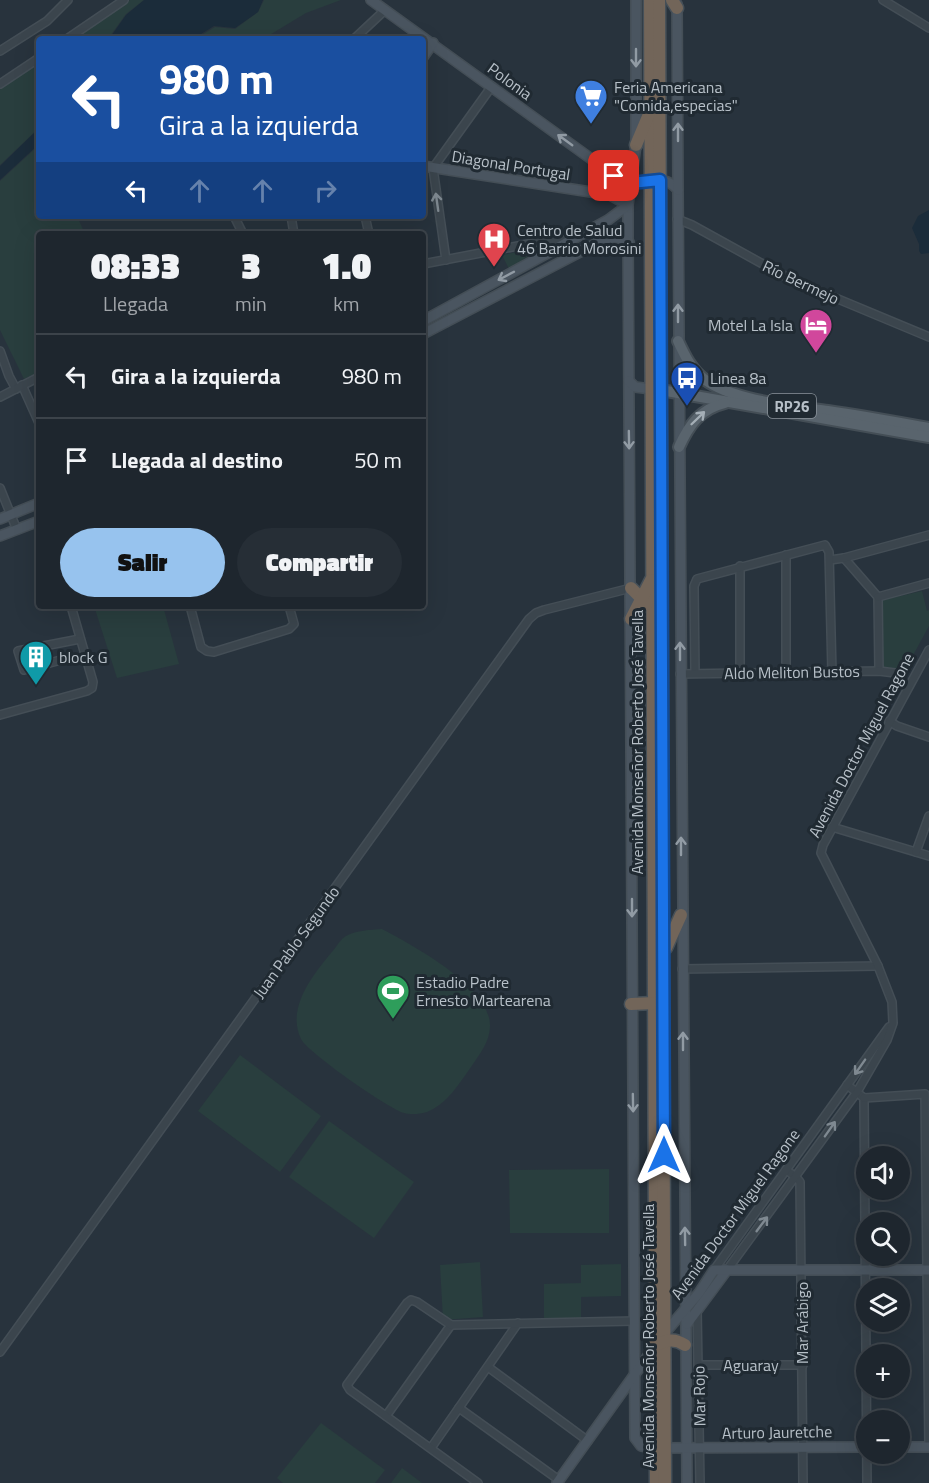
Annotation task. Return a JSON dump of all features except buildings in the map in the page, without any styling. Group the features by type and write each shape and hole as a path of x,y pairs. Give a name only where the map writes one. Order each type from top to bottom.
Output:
{"highway":[{"name":"Avenida Monseñor Roberto José Tavella","path":"650,0 651,107 656,180"},
{"name":"Avenida Monseñor Roberto José Tavella","path":"656,1483 660,1448 662,1339 664,951 656,389 659,0"},
{"path":"658,13 674,2"},
{"path":"636,145 651,107"},
{"name":"Avenida Monseñor Roberto José Tavella","path":"656,389 652,609 655,1003 662,1339"},
{"path":"631,619 652,576"},
{"path":"630,588 652,609"},
{"path":"664,951 681,915"},
{"path":"631,1004 655,1003"},
{"path":"662,1339 676,1340 685,1345"},
{"name":"Avenida Monseñor Roberto José Tavella","path":"660,1448 665,1483"}],"main road":[{"name":"Polonia","path":"371,0 423,36"},
{"path":"636,0 636,145 628,205 635,1438 640,1446 660,1448"},
{"path":"674,2 678,190 681,915 687,1483"},
{"name":"Polonia","path":"426,38 614,176 631,183"},
{"path":"426,53 433,43"},
{"name":"Diagonal Portugal","path":"428,167 610,195 628,205"},
{"path":"631,183 656,180 672,183 678,190"},
{"path":"426,319 608,220 628,205"},
{"path":"426,332 601,241 611,237 629,242"},
{"name":"RP26","path":"678,341 686,358 697,373 729,393 785,405 929,428"},
{"name":"RP26","path":"629,381 635,387 929,437"},
{"path":"679,447 685,433 698,416 712,406 729,402"},
{"path":"0,519 36,504"},
{"path":"0,537 36,522"},
{"path":"714,1270 928,1270"},
{"name":"Avenida Doctor Miguel Ragone","path":"558,1482 634,1375 686,1306 699,1293 714,1270"},
{"name":"Avenida Doctor Miguel Ragone","path":"686,1326 727,1270"},
{"path":"616,1402 624,1399 635,1404"},
{"name":"Arturo Jauretche","path":"660,1448 856,1447"},
{"path":"910,1447 929,1447"}],"street":[{"path":"0,51 47,21 68,0"},
{"path":"71,36 124,0"},
{"path":"883,0 929,28"},
{"path":"357,36 385,10"},
{"path":"0,84 36,60"},
{"path":"446,260 428,167 492,86"},
{"name":"Río Bermejo","path":"677,219 790,279 929,337"},
{"path":"426,263 549,240 572,240"},
{"path":"0,351 9,376 19,387 36,418"},
{"path":"0,397 36,378"},
{"path":"0,488 17,530"},
{"path":"830,560 929,535"},
{"path":"695,673 695,582 700,578 740,566 817,546 827,546 830,560 832,672"},
{"path":"786,555 786,672"},
{"path":"844,558 878,597 879,671"},
{"path":"740,566 740,673"},
{"path":"878,597 929,583"},
{"name":"Juan Pablo Segundo","path":"0,1352 529,619 544,610 630,588"},
{"path":"0,715 92,688 93,682 72,609"},
{"path":"190,609 201,647 214,652 290,629 294,624 290,609"},
{"path":"68,658 24,670 18,651 80,639"},
{"name":"Avenida Doctor Miguel Ragone","path":"727,1270 857,1092 887,1040 893,1019 892,1002 878,966 822,857 823,845 928,655"},
{"name":"Aldo Meliton Bustos","path":"680,674 879,671 903,674"},
{"path":"889,722 929,737"},
{"path":"916,852 929,816"},
{"path":"832,827 929,856"},
{"path":"682,969 878,966"},
{"name":"Avenida Doctor Miguel Ragone","path":"714,1270 893,1019"},
{"path":"848,1085 864,1098 926,1094 929,1447"},
{"path":"864,1098 867,1410"},
{"path":"786,1170 796,1177"},
{"name":"Mar Arábigo","path":"796,1177 800,1182 803,1483"},
{"path":"478,1483 350,1390 348,1385 411,1300 451,1325 634,1321"},
{"name":"Mar Rojo","path":"697,1308 700,1483"},
{"path":"431,1448 519,1323"},
{"path":"386,1416 451,1325"},
{"name":"Aguaray","path":"699,1365 803,1365"},
{"path":"488,1367 588,1441"},
{"path":"459,1408 558,1482"},
{"path":"867,1464 867,1483"}],"green space":[{"path":"130,0 144,0 126,14 110,36 77,36"},
{"path":"264,0 341,0 306,13 268,36 200,36 215,27 235,29 258,12"},
{"path":"36,64 36,131 0,165 0,88"},
{"path":"36,148 36,219 78,219 84,231 36,231 36,373 24,379 0,330 0,181"},
{"path":"542,247 509,269 502,255"},
{"path":"922,591 927,611 929,610 929,626 905,670 881,668 881,604 883,600"},
{"path":"95,609 164,609 179,664 117,678"},
{"name":"Estadio Padre Ernesto Martearena","path":"382,929 412,945 448,969 478,997 487,1011 490,1032 481,1053 447,1099 425,1113 404,1113 366,1091 307,1046 301,1039 297,1027 299,1004 304,993 317,971 340,941 355,933"},
{"path":"240,1055 321,1116 280,1172 198,1111"},
{"path":"329,1121 414,1182 374,1238 289,1177"},
{"path":"609,1169 609,1233 510,1233 509,1170"},
{"path":"480,1262 483,1317 443,1320 440,1265"},
{"path":"621,1264 621,1296 581,1297 581,1318 544,1318 544,1284 581,1283 581,1265"},
{"path":"321,1423 385,1470 375,1483 283,1483 277,1478"},
{"path":"402,1468 422,1483 391,1483"}],"water":[{"path":"144,0 263,0 258,12 235,28 214,26 198,36 111,36 126,15"},
{"path":"36,131 36,147 0,180 0,166"},
{"path":"929,210 929,253 921,254 912,228 918,216"}],"place":[{"name":"Feria Americana \"Comida,especias\"","path":"591,125"},
{"name":"Centro de Salud 46 Barrio Morosini","path":"494,268"},
{"name":"Motel La Isla","path":"816,354"},
{"name":"Linea 8a","path":"687,407"},
{"name":"block G","path":"36,686"},
{"name":"Estadio Padre Ernesto Martearena","path":"393,1020"}],"route":[{"path":"614,176 631,183 642,180 660,180 664,1155"}]}
